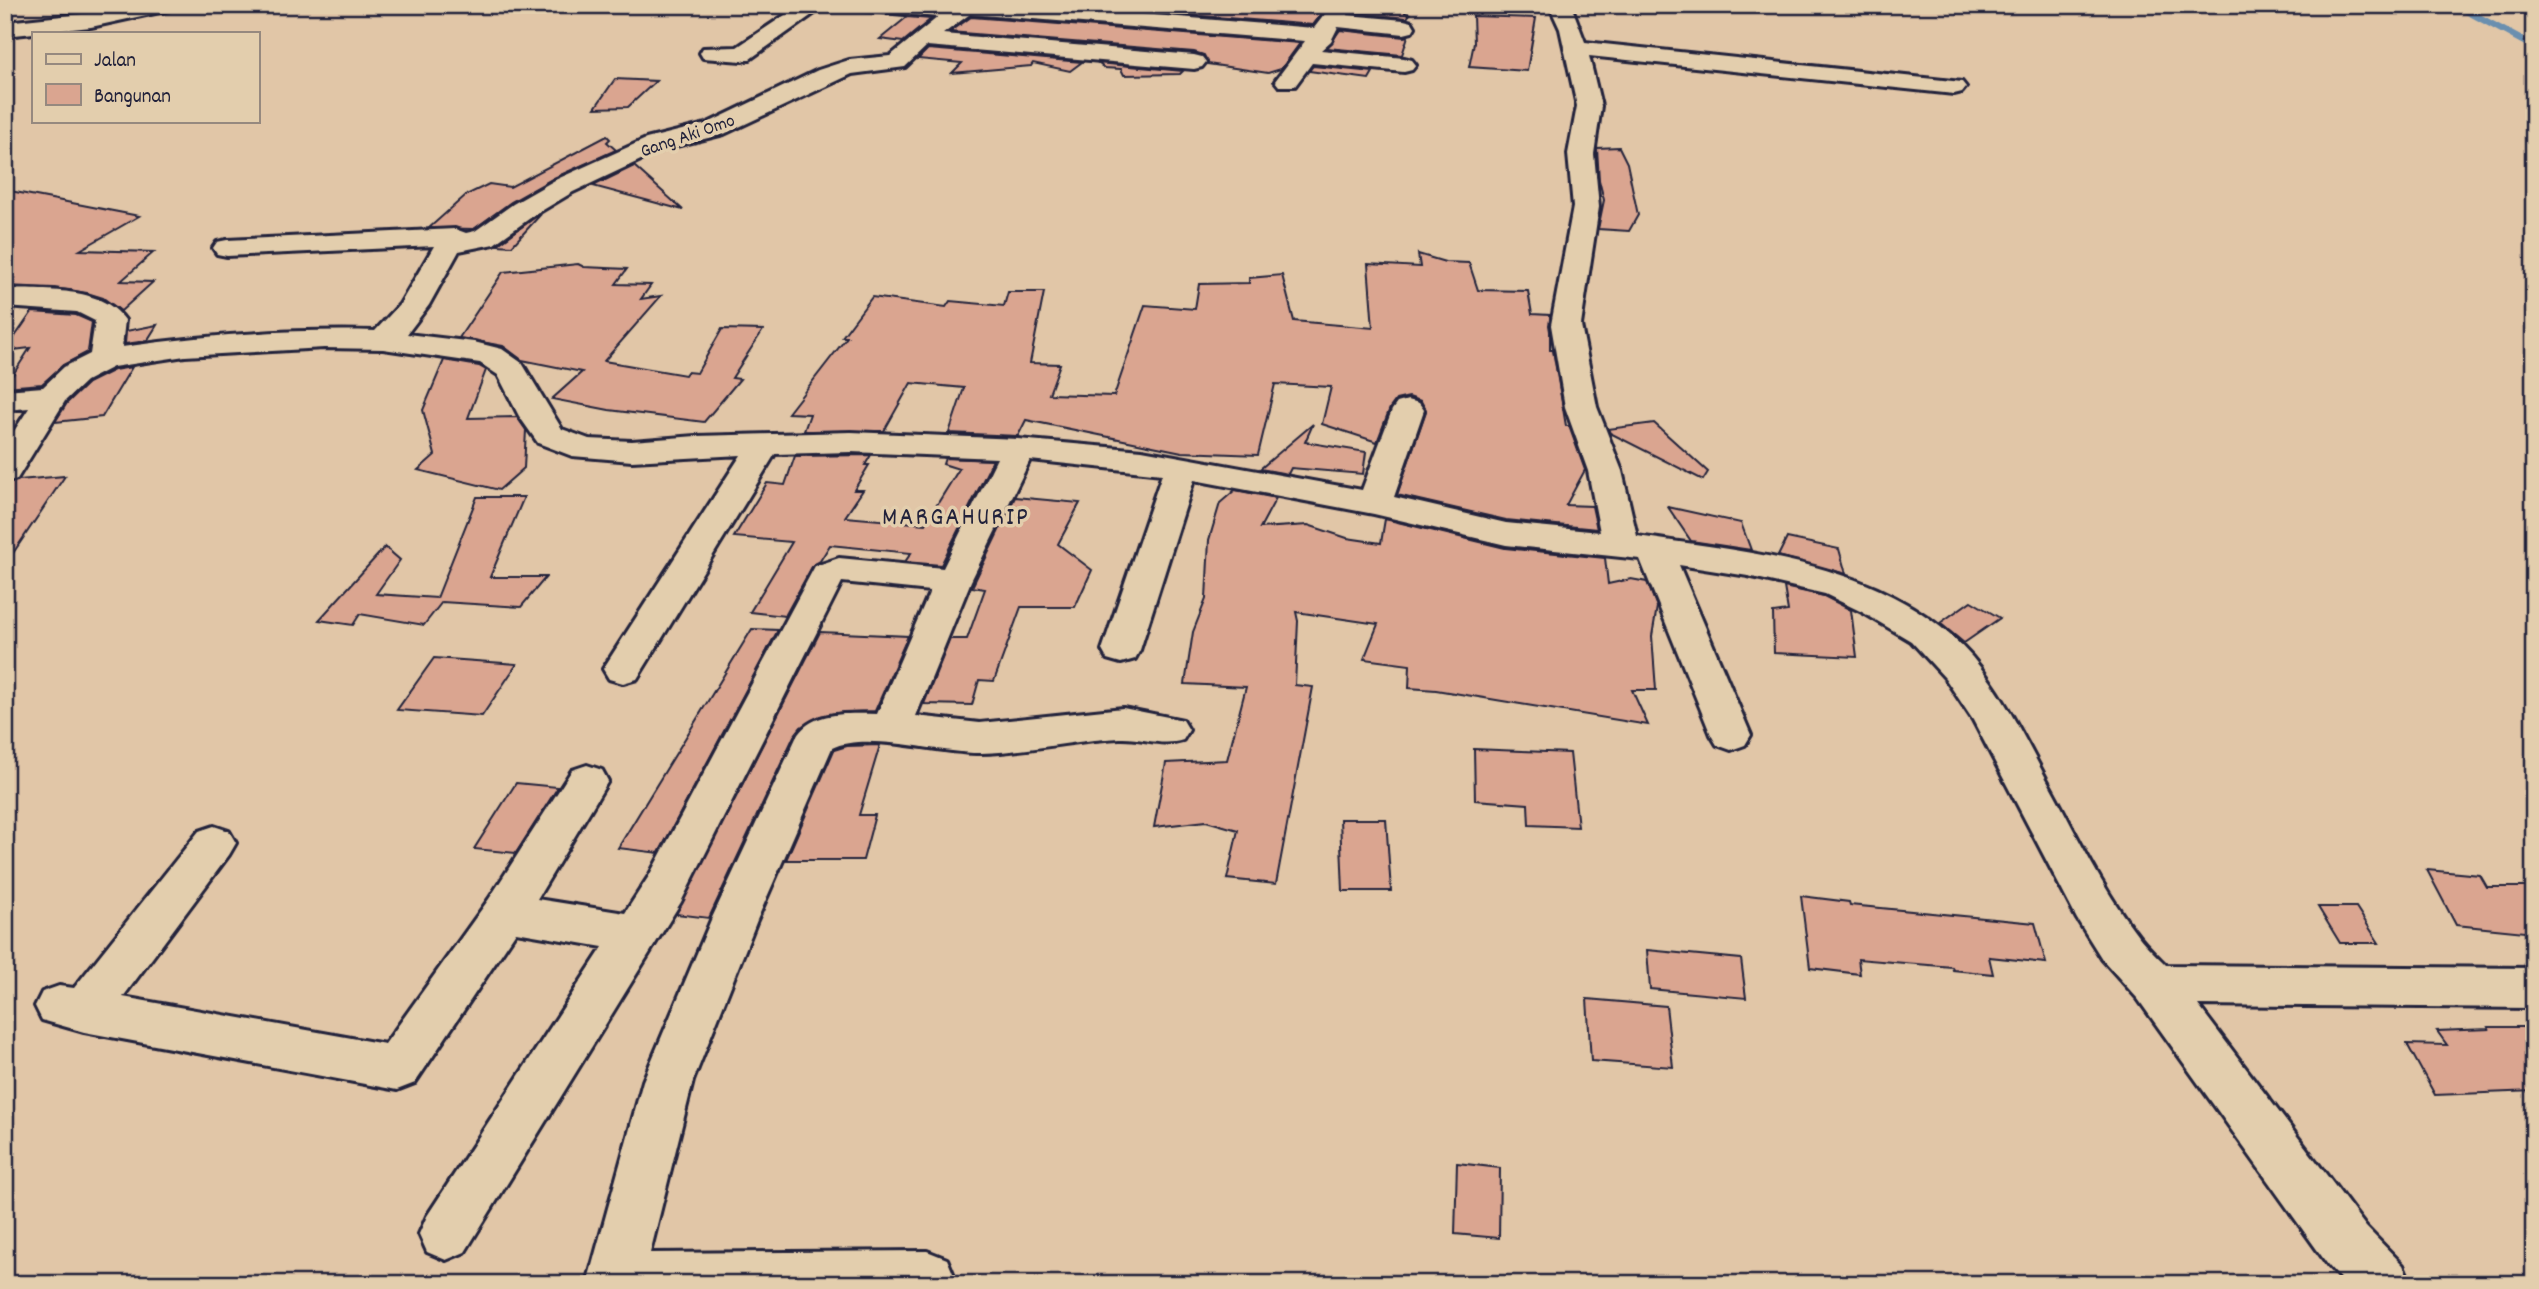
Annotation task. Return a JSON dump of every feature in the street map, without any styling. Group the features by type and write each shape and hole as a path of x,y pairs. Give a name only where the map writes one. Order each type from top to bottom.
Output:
{"street":[{"path":"5,29 91,20 161,5"},
{"path":"712,53 742,54 814,5"},
{"path":"871,5 963,8 1228,26 1333,21 1404,27"},
{"path":"922,39 1097,54 1189,67 1248,5"},
{"path":"1560,5 1571,29 1590,106 1581,154 1586,207 1566,325 1581,407 1638,548 1731,735"},
{"path":"922,39 963,8"},
{"path":"1287,81 1333,21"},
{"name":"Gang Aki Omo","path":"227,247 452,241 484,237 564,186 655,144 715,129 826,75 849,67 897,62 922,39"},
{"path":"993,66 1007,46"},
{"path":"1576,48 1954,87"},
{"path":"1082,78 1097,54"},
{"path":"1307,56 1404,65"},
{"path":"383,340 404,323 452,241"},
{"path":"5,298 85,304 100,308 110,320 105,359"},
{"path":"5,472 52,396 75,373 105,359 185,347 324,339 383,340 474,351 491,356 511,370 534,416 550,436 584,449 632,451 863,442 1018,449 1142,460 1374,503 1506,534 1638,548 1748,564 1836,585 1875,603 1924,632 1959,668 1990,716 2093,906 2118,945 2155,985 2347,1246 2383,1284"},
{"path":"5,400 52,396"},
{"path":"1374,503 1408,410"},
{"path":"623,669 765,444"},
{"path":"891,728 953,581 1018,449"},
{"path":"1121,650 1182,466"},
{"path":"446,1234 665,889 828,574 839,569 953,581"},
{"path":"927,1278 616,1280 668,1081 734,920 817,738 834,729 891,728 980,738 1124,723 1169,730"},
{"path":"214,844 71,1008 397,1068 505,912 587,781"},
{"path":"505,912 636,934"},
{"path":"2155,985 2534,988"}],"building":[{"path":"1066,5 1184,10 1187,5 1199,5 1272,11 1272,5 1328,5 1313,25"},
{"path":"1356,5 1407,5 1405,13 1410,14 1407,18 1352,13"},
{"path":"1473,16 1536,18 1527,71 1469,67 1474,43"},
{"path":"907,17 931,19 903,42 880,39"},
{"path":"971,17 1300,43 1281,69 1268,73 1208,64 1204,55 1194,52 950,32"},
{"path":"1340,30 1408,36 1402,55 1327,48"},
{"path":"928,49 1082,62 1070,71 1033,63 1031,66 952,73 962,63 918,59"},
{"path":"1098,63 1183,71 1180,74 1124,75 1121,69 1104,68"},
{"path":"1313,66 1373,72 1369,79 1309,71"},
{"path":"615,79 656,81 628,107 595,108"},
{"path":"607,136 610,139 607,142 616,150 554,178 511,202 474,229 429,228 466,195 489,184 510,187"},
{"path":"1619,147 1627,163 1638,215 1629,231 1598,229 1604,200 1599,180 1597,148"},
{"path":"634,166 683,210 593,186"},
{"path":"5,190 139,216 80,250 154,252 121,281 153,282 121,311 103,298 87,293 54,288 5,286"},
{"path":"541,214 512,246 497,245 534,218"},
{"path":"1418,254 1445,262 1469,263 1478,290 1528,291 1532,314 1550,315 1550,350 1553,350 1566,426 1569,426 1585,470 1566,505 1592,506 1597,529 1506,520 1397,495 1426,411 1421,401 1409,397 1396,400 1390,408 1377,442 1322,424 1331,387 1275,384 1258,455 1182,452 1026,420 1018,436 949,433 964,388 911,383 884,431 804,431 810,414 788,413 847,337 842,337 872,297 946,307 950,301 1004,306 1008,292 1044,292 1030,363 1060,364 1049,394 1114,396 1145,305 1195,309 1199,284 1249,283 1249,278 1282,275 1294,321 1373,328 1368,264 1420,267"},
{"path":"578,264 584,267 627,269 616,284 651,285 641,299 661,296 604,361 685,375 687,372 697,373 722,329 763,330 732,378 740,379 704,422 609,410 552,399 582,372 522,360 503,346 459,338 503,272"},
{"path":"32,312 76,315 92,322 88,352 63,365 42,384 5,387 30,348 5,351"},
{"path":"157,325 147,341 125,344 126,331"},
{"path":"444,360 479,366 486,370 468,418 517,417 526,430 524,468 499,490 418,470 435,455 423,410"},
{"path":"132,367 102,417 55,422 67,403 88,383 114,370"},
{"path":"1654,423 1708,472 1703,480 1610,433 1608,429"},
{"path":"1313,424 1305,442 1366,452 1363,474 1291,468 1288,474 1260,469"},
{"path":"871,455 865,465 869,465 854,490 863,490 845,517 925,524 959,469 943,464 945,458 993,460 941,565 905,562 911,553 830,545 820,561 813,565 785,616 750,612 792,542 734,537 767,483 785,485 795,456"},
{"path":"65,476 5,565 5,484 19,480"},
{"path":"1235,490 1276,498 1260,528 1308,525 1347,538 1381,543 1385,519 1505,548 1605,558 1608,584 1631,579 1647,582 1657,607 1652,636 1656,690 1632,690 1648,725 1436,690 1409,688 1410,665 1364,659 1378,624 1296,612 1298,621 1295,685 1313,687 1276,884 1227,879 1238,830 1206,821 1154,827 1166,763 1227,760 1246,687 1185,684 1193,632 1206,599 1209,540 1220,503"},
{"path":"477,497 524,497 490,577 546,577 521,607 442,602 424,625 360,614 353,625 319,620 385,547 400,560 376,594 437,598"},
{"path":"1015,497 1080,503 1058,544 1092,570 1075,607 1021,607 994,681 979,680 972,705 924,704 950,639 967,639 985,589 972,587"},
{"path":"1668,507 1741,523 1751,550 1691,541"},
{"path":"1787,538 1839,549 1846,574 1778,556"},
{"path":"1784,587 1824,596 1851,610 1857,657 1774,653 1773,613 1788,611"},
{"path":"1971,601 2000,618 1964,643 1940,623"},
{"path":"752,629 778,630 659,853 618,848"},
{"path":"820,632 908,636 875,711 820,716 801,727 794,736 709,918 676,914"},
{"path":"434,658 517,664 482,716 397,710"},
{"path":"880,745 859,815 875,815 863,860 786,860 834,750 847,746"},
{"path":"1474,749 1570,753 1578,827 1529,825 1528,804 1475,800"},
{"path":"516,783 558,787 516,853 474,849"},
{"path":"1340,819 1386,819 1391,891 1343,891"},
{"path":"2427,870 2480,875 2487,887 2534,887 2534,933 2456,925"},
{"path":"1801,896 1849,902 1850,905 2035,923 2046,963 1989,957 1993,974 1953,970 1952,967 1858,959 1860,974 1810,968"},
{"path":"2318,907 2356,907 2379,943 2340,943"},
{"path":"1647,950 1741,959 1746,998 1650,989"},
{"path":"1587,999 1666,1006 1673,1067 1591,1061"},
{"path":"2488,1027 2534,1027 2534,1091 2435,1095 2407,1044 2447,1045 2437,1031 2489,1029"},
{"path":"1457,1163 1500,1168 1499,1238 1455,1234"}],"waterway":[{"path":"2456,5 2534,47"}],"district":[{"name":"MARGAHURIP","path":"956,515"}]}
